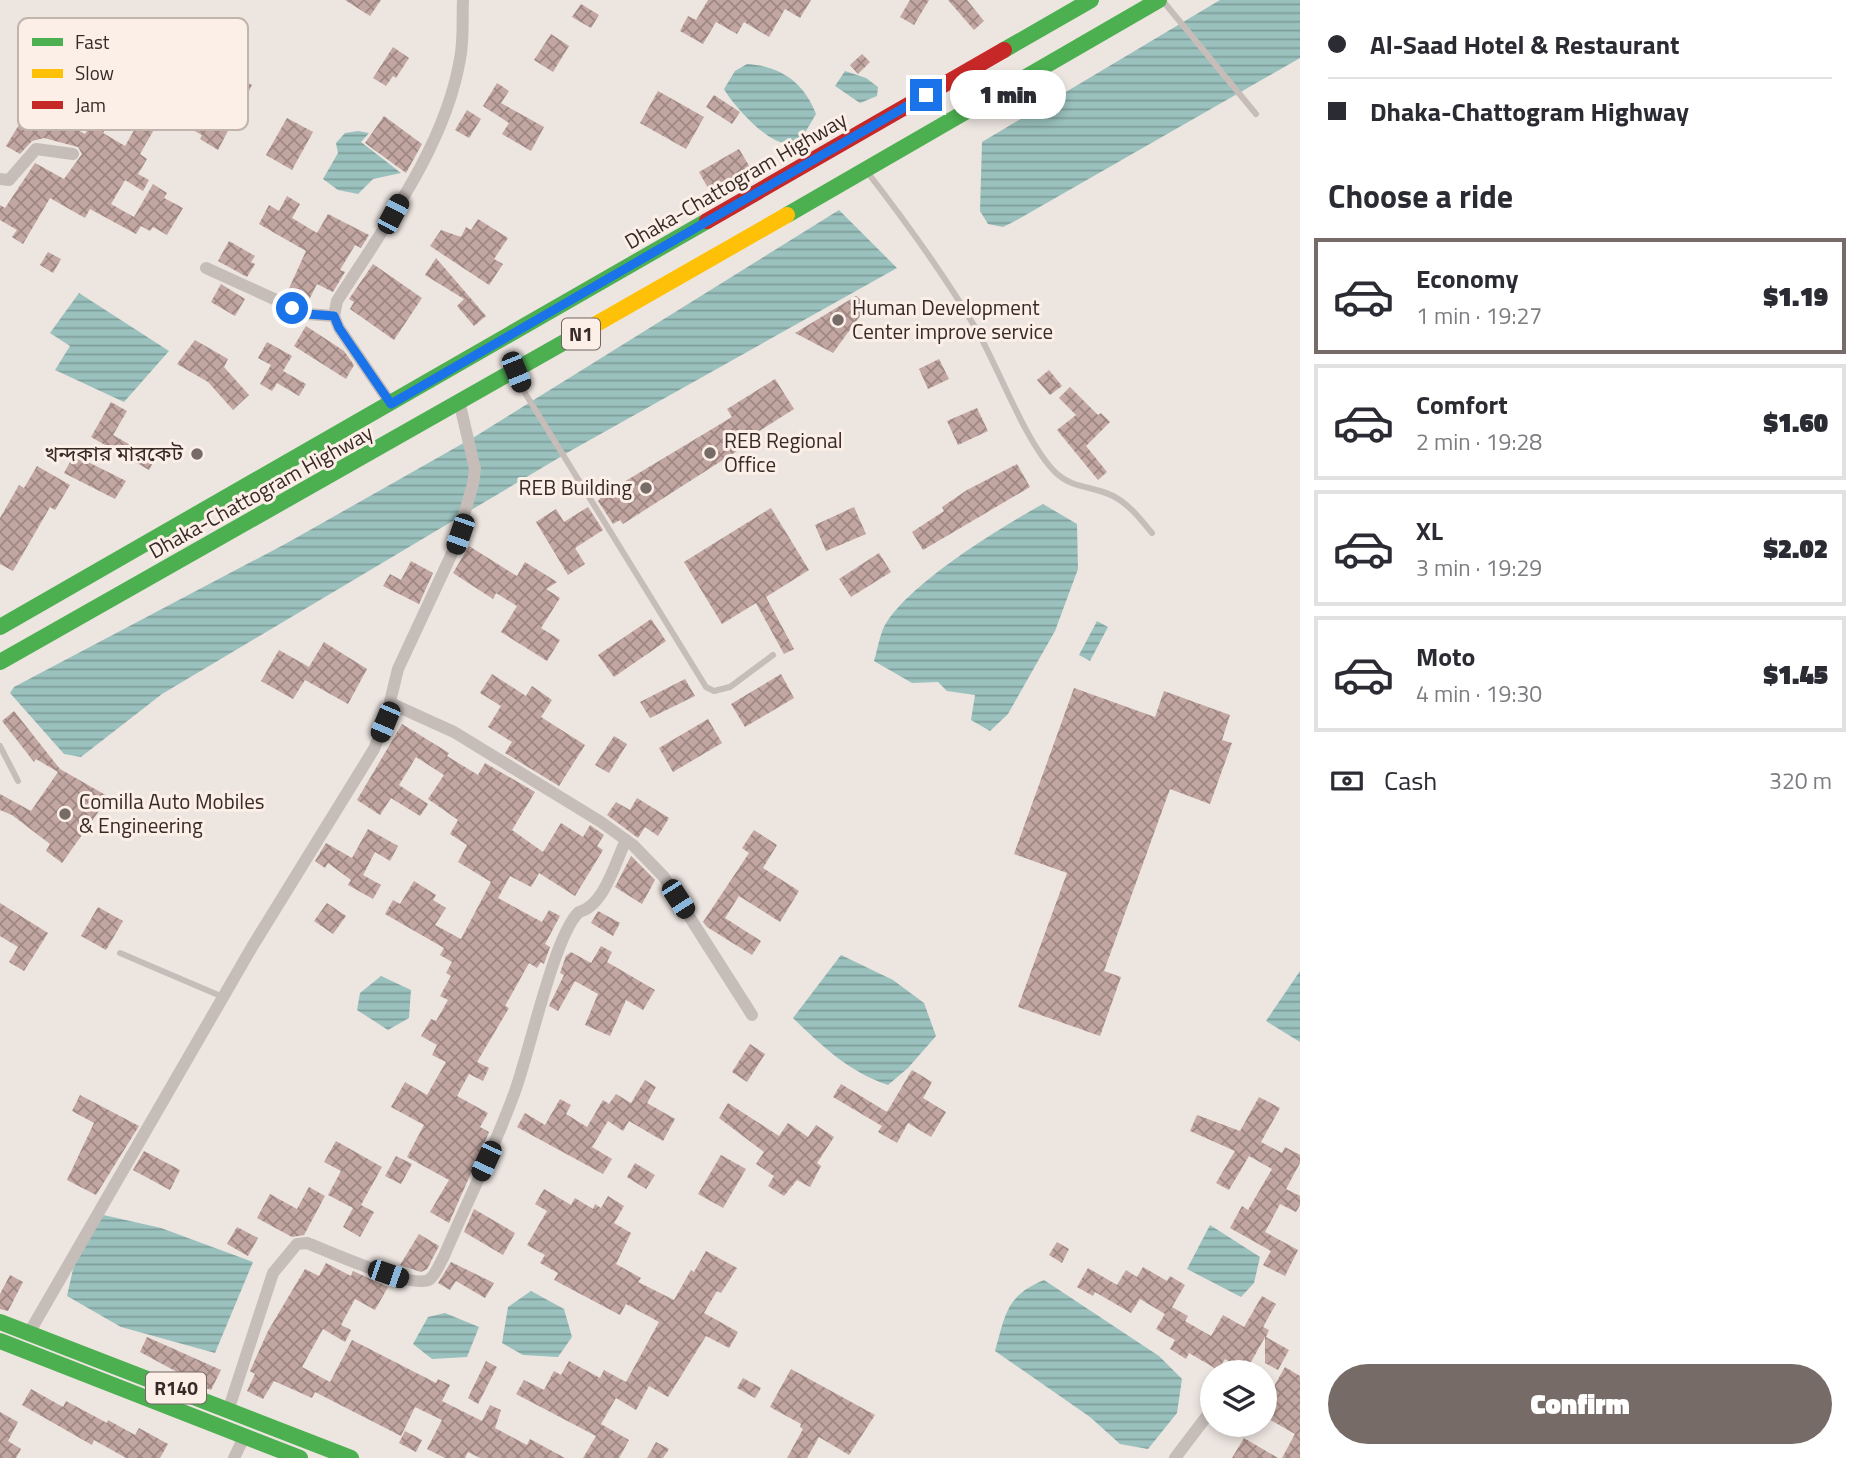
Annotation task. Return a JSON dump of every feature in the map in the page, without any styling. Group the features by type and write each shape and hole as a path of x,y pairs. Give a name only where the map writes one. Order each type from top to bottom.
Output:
{"main road":[{"name":"Dhaka-Chattogram Highway","path":"0,627 1091,0"},
{"name":"Dhaka-Chattogram Highway","path":"0,662 466,401 864,168 1160,0"},
{"path":"453,368 466,401"},
{"name":"R140","path":"0,1322 229,1408 351,1458"},
{"name":"R140","path":"0,1341 300,1458"}],"street":[{"path":"391,404 339,328 334,316 337,301 393,214 442,118 460,58 463,0"},
{"path":"0,179 9,180 36,149 73,154"},
{"path":"206,268 307,314 334,316"},
{"path":"29,1333 223,997 374,749 407,646 454,549 473,484 475,469 466,401"},
{"path":"390,703 454,732 626,840 664,877 752,1015"},
{"path":"229,1408 273,1273 297,1244 311,1244 405,1280 422,1282 430,1279 444,1256 514,1094 544,995 570,923 579,912 589,910 597,900 626,840"},
{"path":"1175,1458 1200,1425"},
{"path":"234,1458 244,1437"}],"lane":[{"path":"1160,0 1256,114"},
{"path":"864,168 920,242 968,316 1033,440 1055,472 1077,487 1115,496 1135,513 1152,533"},
{"path":"516,372 525,393 706,687 714,691 730,687 773,656"},
{"path":"0,746 18,781"},
{"path":"120,953 223,997"}],"water":[{"path":"1220,0 1300,0 1300,58 1015,221 1003,227 988,224 980,211 982,142"},
{"path":"747,64 780,72 805,93 816,114 800,141 783,143 767,135 728,96 724,89 735,71"},
{"path":"845,71 866,78 878,87 877,96 860,103 835,86"},
{"path":"345,133 369,133 361,142 401,173 373,179 358,194 338,190 323,179 338,153 336,143"},
{"path":"839,210 897,268 572,450 162,694 81,757 64,754 10,693 14,687 287,543 476,436"},
{"path":"79,293 169,351 124,402 55,370 70,346 50,333"},
{"path":"1043,504 1077,524 1078,569 1055,631 1008,714 990,731 971,720 975,695 947,691 938,682 912,683 874,661 883,629 911,595 955,559"},
{"path":"1097,621 1108,627 1090,661 1079,655"},
{"path":"841,955 893,980 924,1003 936,1036 908,1068 888,1085 848,1065 793,1018"},
{"path":"1300,971 1300,1042 1266,1021"},
{"path":"381,976 411,990 409,1018 388,1030 357,1010 360,993"},
{"path":"99,1214 161,1228 253,1262 215,1353 121,1327 67,1296 76,1256"},
{"path":"1210,1225 1260,1257 1254,1283 1241,1297 1187,1269"},
{"path":"1044,1280 1159,1356 1182,1379 1177,1413 1148,1449 1120,1444 1090,1417 995,1351 1009,1307 1022,1292"},
{"path":"531,1291 564,1309 572,1337 558,1357 523,1355 502,1343 508,1307"},
{"path":"445,1313 479,1327 467,1357 432,1359 413,1344 428,1317"}],"building":[{"path":"345,0 381,0 370,16"},
{"path":"708,0 811,0 800,18 785,9 769,37 744,22 737,34 716,22 703,44 680,31 688,16 696,20"},
{"path":"910,0 929,0 914,25 900,17"},
{"path":"948,0 967,0 984,21 974,30"},
{"path":"581,4 599,15 591,28 572,17"},
{"path":"551,34 569,46 553,72 534,60"},
{"path":"393,47 409,58 396,78 393,76 386,86 373,78"},
{"path":"862,54 870,62 858,74 850,65"},
{"path":"497,83 509,91 501,103 544,127 531,151 502,134 509,123 483,106"},
{"path":"658,91 704,117 686,149 640,123"},
{"path":"714,95 740,112 732,124 706,107"},
{"path":"467,110 481,119 469,138 455,130"},
{"path":"384,116 422,144 406,173 365,143"},
{"path":"287,118 313,132 292,170 266,155"},
{"path":"18,126 18,130 78,130 85,134 87,130 105,130 103,133 125,146 134,130 154,130 140,154 147,159 138,174 149,180 143,191 125,180 111,204 134,217 153,184 167,193 164,198 183,208 167,235 153,227 150,231 141,226 136,234 90,209 85,218 50,198 23,244 12,237 17,230 0,220 0,205 5,208 35,163 64,179 82,154 78,147 44,138 32,141 20,154 6,146"},
{"path":"193,130 228,130 218,150 200,139 202,135"},
{"path":"739,149 754,174 713,197 699,172"},
{"path":"287,196 300,204 292,218 317,233 328,214 369,235 361,248 355,245 340,270 345,272 333,292 317,284 307,304 286,295 306,251 259,224 269,205 279,211"},
{"path":"478,219 508,238 494,259 503,264 489,285 430,246 441,230 461,237 466,227 471,230"},
{"path":"229,241 255,256 251,262 255,264 247,277 218,261"},
{"path":"48,252 61,259 53,273 40,265"},
{"path":"436,258 486,316 474,326 457,306 464,299 425,275"},
{"path":"373,264 422,298 394,340 350,309 354,302 349,299"},
{"path":"221,284 245,299 235,316 211,302"},
{"path":"856,296 868,305 833,353 795,333"},
{"path":"306,326 344,351 354,365 346,379 294,346"},
{"path":"195,340 228,359 224,367 249,395 233,410 208,382 177,364"},
{"path":"267,342 292,356 283,371 306,384 299,396 277,383 272,391 260,384 271,365 258,358"},
{"path":"939,359 949,379 928,389 919,369"},
{"path":"1049,370 1062,386 1050,395 1037,380"},
{"path":"775,379 794,409 737,445 740,449 623,524 620,520 613,524 598,501 604,494 732,417 727,409"},
{"path":"1070,387 1098,415 1101,413 1110,422 1086,446 1107,472 1098,480 1057,430 1076,415 1059,398"},
{"path":"111,402 127,411 113,435 155,459 149,470 91,437"},
{"path":"977,408 988,431 958,445 947,421"},
{"path":"74,455 126,481 115,499 64,473"},
{"path":"1017,464 1030,487 923,550 912,532 944,511 942,507 967,490"},
{"path":"37,466 70,485 55,510 50,507 13,571 0,564 0,518 19,485 24,488"},
{"path":"588,507 603,530 575,548 585,564 568,575 536,522 556,509 564,522"},
{"path":"854,507 866,534 826,551 815,525"},
{"path":"771,508 809,570 766,597 794,649 784,654 756,603 722,624 684,562"},
{"path":"469,546 517,576 525,562 557,582 546,589 560,598 541,628 560,640 547,661 501,632 517,606 496,593 493,599 453,573"},
{"path":"879,553 891,572 851,597 839,579"},
{"path":"411,561 433,573 419,604 383,586 390,574 401,580"},
{"path":"651,619 666,641 614,677 598,655"},
{"path":"324,642 367,669 348,704 305,680 293,699 261,681 279,650 309,667"},
{"path":"492,674 526,696 532,686 552,700 541,717 585,745 559,786 505,753 512,742 488,727 501,706 480,693"},
{"path":"781,674 794,698 745,727 731,704"},
{"path":"685,679 695,696 650,718 640,702"},
{"path":"1074,688 1155,717 1164,691 1230,715 1222,740 1232,743 1210,804 1170,789 1104,971 1121,977 1100,1036 1018,1007 1067,873 1014,854"},
{"path":"14,711 60,769 109,797 62,863 46,851 50,844 12,815 0,810 0,794 31,811 58,772 36,759 34,762 2,721"},
{"path":"708,719 722,743 673,772 659,748"},
{"path":"402,724 449,753 447,756 478,775 485,763 535,792 512,830 543,852 561,823 583,837 590,825 604,835 597,846 603,850 575,896 539,873 531,887 510,876 498,898 542,922 549,910 560,916 545,944 550,947 544,964 541,962 537,968 529,963 505,1006 509,1008 477,1062 489,1068 483,1081 469,1074 457,1096 488,1113 480,1127 489,1132 449,1223 430,1212 449,1180 407,1157 424,1125 391,1107 405,1082 427,1095 446,1062 432,1055 437,1045 421,1036 431,1019 436,1021 448,1000 440,996 451,976 446,973 452,962 440,955 444,948 385,914 393,900 400,904 414,881 436,895 433,900 446,908 435,925 461,939 491,882 458,862 467,845 450,834 458,820 428,799 444,775 416,757 399,785 428,804 420,816 391,798 380,815 357,800"},
{"path":"614,736 627,744 609,773 595,765"},
{"path":"637,798 669,818 658,836 645,827 638,838 607,815 616,802 630,810"},
{"path":"368,829 398,846 390,861 375,852 363,875 381,885 373,899 348,885 351,880 328,863 325,868 315,861 326,843 352,858"},
{"path":"754,830 777,845 763,868 799,891 780,922 739,896 725,918 761,941 752,955 703,922 749,853 742,848"},
{"path":"631,856 655,880 642,904 615,887"},
{"path":"0,903 48,933 24,971 9,962 18,947 0,936"},
{"path":"327,903 346,916 333,934 314,921"},
{"path":"98,907 123,921 106,950 81,936"},
{"path":"598,911 620,923 613,936 591,923"},
{"path":"601,946 612,952 607,962 655,990 643,1010 626,1000 610,1036 585,1025 598,994 575,981 558,1011 549,1006 564,975 560,973 566,956 571,952 591,963"},
{"path":"750,1044 765,1054 747,1082 732,1072"},
{"path":"912,1070 932,1082 923,1098 946,1112 931,1137 908,1123 897,1143 878,1132 882,1126 833,1097 841,1084 887,1112"},
{"path":"645,1080 656,1087 647,1103 675,1119 663,1141 629,1121 623,1131 608,1121 592,1147 612,1159 603,1174 517,1127 525,1113 545,1125 560,1099 571,1105 566,1114 587,1127 603,1100 609,1104 616,1094 631,1103"},
{"path":"80,1095 139,1126 96,1195 67,1180 94,1123 72,1111"},
{"path":"1259,1097 1280,1108 1261,1142 1282,1153 1285,1147 1300,1155 1300,1163 1286,1189 1300,1196 1300,1205 1296,1212 1280,1204 1265,1232 1298,1250 1285,1276 1263,1265 1271,1251 1230,1228 1242,1206 1248,1210 1272,1169 1249,1156 1229,1190 1216,1183 1235,1151 1190,1131 1197,1115 1240,1131"},
{"path":"728,1103 779,1136 788,1123 808,1137 816,1125 834,1137 817,1163 821,1166 810,1187 797,1180 784,1196 768,1186 774,1176 756,1164 764,1152 719,1118"},
{"path":"336,1141 382,1167 361,1205 374,1212 360,1237 343,1227 353,1208 328,1195 341,1171 324,1162"},
{"path":"144,1151 180,1170 170,1190 133,1170"},
{"path":"721,1155 746,1169 723,1208 698,1194"},
{"path":"396,1156 412,1164 401,1184 385,1176"},
{"path":"635,1163 655,1175 646,1189 627,1177"},
{"path":"309,1187 325,1196 304,1235 292,1237 257,1218 270,1194 297,1209"},
{"path":"544,1189 571,1205 575,1198 593,1209 595,1204 601,1208 608,1196 624,1206 614,1223 631,1233 616,1264 641,1278 638,1282 674,1300 691,1270 694,1272 706,1251 737,1268 721,1293 717,1291 704,1313 738,1332 729,1348 706,1336 668,1397 649,1386 636,1410 616,1398 601,1424 629,1440 619,1458 583,1458 596,1436 516,1394 524,1380 544,1390 554,1371 561,1375 569,1361 600,1378 604,1370 626,1382 659,1322 626,1304 620,1315 554,1280 558,1273 540,1263 545,1255 527,1245 547,1211 535,1204"},
{"path":"474,1209 515,1233 503,1255 464,1232"},
{"path":"237,1227 258,1238 248,1256 227,1244"},
{"path":"419,1234 439,1246 427,1269 421,1272 400,1265"},
{"path":"1057,1242 1069,1249 1062,1263 1049,1255"},
{"path":"451,1262 494,1283 485,1298 456,1281 450,1290 438,1283"},
{"path":"326,1263 351,1276 353,1271 388,1287 375,1310 355,1299 341,1325 351,1330 345,1342 323,1329 302,1367 330,1382 352,1340 436,1383 438,1379 450,1385 442,1401 482,1421 490,1405 501,1410 495,1428 527,1445 530,1439 565,1458 480,1458 468,1452 465,1458 445,1458 427,1449 442,1420 415,1407 401,1436 315,1392 312,1398 274,1381 263,1399 247,1391 255,1374 250,1371 268,1331 305,1269 319,1276"},
{"path":"1143,1267 1167,1281 1170,1276 1185,1285 1172,1307 1188,1316 1185,1321 1211,1336 1223,1315 1244,1327 1262,1296 1276,1304 1263,1327 1269,1330 1266,1337 1289,1350 1278,1370 1277,1360 1265,1360 1265,1337 1252,1360 1201,1360 1189,1353 1186,1359 1170,1349 1175,1340 1156,1329 1165,1314 1140,1299 1131,1313 1095,1292 1093,1296 1077,1287 1088,1268 1117,1285 1126,1270 1137,1277"},
{"path":"10,1275 23,1282 8,1311 0,1309 0,1294"},
{"path":"147,1337 221,1370 211,1390 177,1377 179,1373 140,1352"},
{"path":"486,1361 497,1367 478,1404 468,1398"},
{"path":"1285,1367 1300,1376 1300,1458 1282,1458 1295,1434 1277,1424 1277,1381"},
{"path":"791,1369 875,1415 849,1455 819,1437 807,1458 787,1458 803,1429 801,1424 770,1407"},
{"path":"743,1378 761,1388 755,1398 737,1388"},
{"path":"31,1389 63,1407 66,1401 135,1435 139,1428 168,1444 160,1458 126,1458 94,1440 92,1445 22,1405"},
{"path":"0,1412 18,1422 8,1441 21,1449 16,1458 0,1458"},
{"path":"405,1431 422,1440 416,1452 399,1443"},
{"path":"1244,1438 1278,1458 1232,1458"},
{"path":"656,1442 669,1449 663,1458 647,1458"}],"traffic: fast":[{"path":"1004,50 1091,0"},
{"path":"787,215 1159,0"},
{"path":"0,627 707,221"},
{"path":"0,662 591,327"},
{"path":"0,1322 351,1458"},
{"path":"0,1341 300,1458"}],"traffic: slow":[{"path":"591,327 787,215"}],"traffic: jam":[{"path":"707,221 1004,50"}],"place":[{"name":"Human Development Center improve service","path":"838,320"},
{"name":"REB Regional Office","path":"710,453"},
{"name":"খন্দকার মারকেট","path":"197,454"},
{"name":"REB Building","path":"646,488"},
{"name":"Comilla Auto Mobiles & Engineering","path":"65,814"}],"route":[{"path":"292,308 307,314 334,316 339,328 391,404 926,95"}]}
